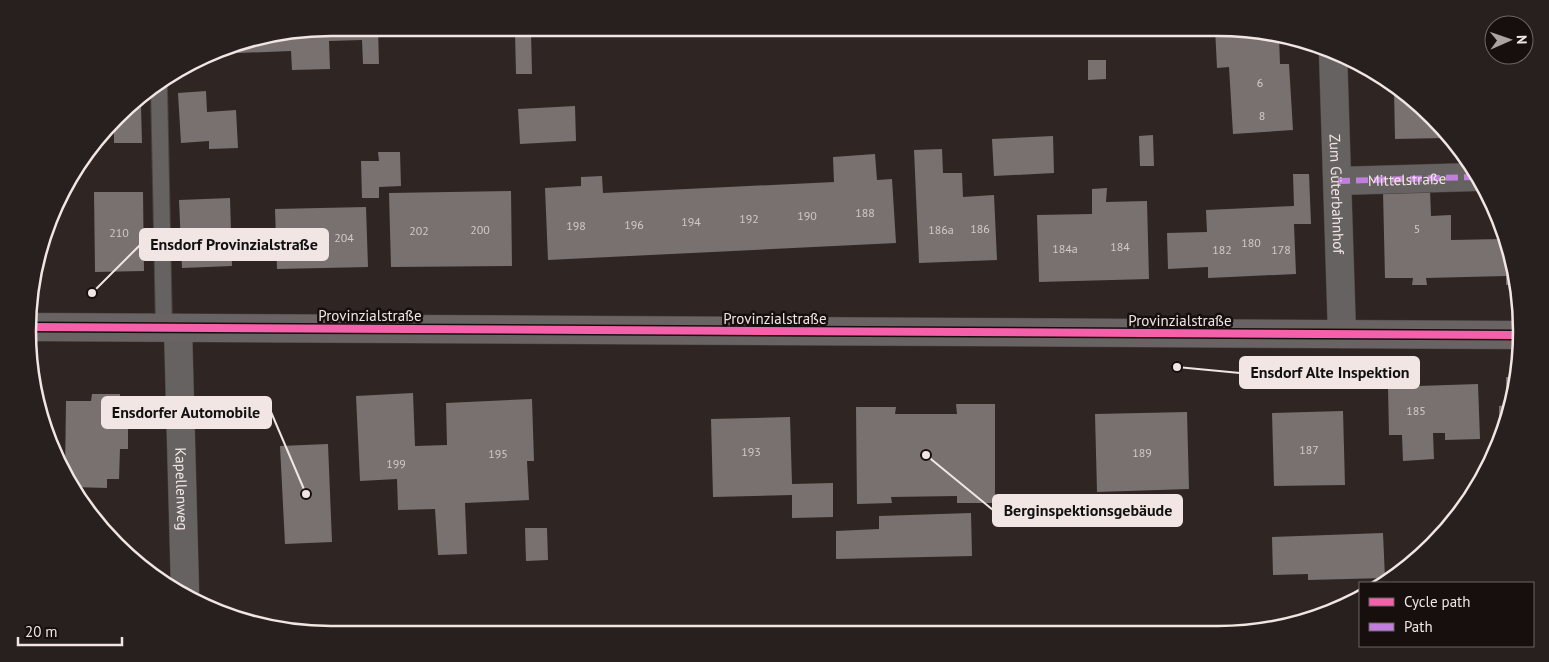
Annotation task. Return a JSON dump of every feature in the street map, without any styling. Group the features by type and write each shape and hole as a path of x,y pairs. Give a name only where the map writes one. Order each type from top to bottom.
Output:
{"main road":[{"name":"Provinzialstraße","path":"36,327 1513,335"}],"street":[{"name":"Zum Güterbahnhof","path":"1333,60 1342,334"},
{"name":"Mittelstraße","path":"1338,180 1469,177"},
{"name":"Kapellenweg","path":"171,328 185,586"}],"lane":[{"path":"159,92 171,328"}],"building":[{"path":"331,36 378,36 379,64 363,64 362,40 329,41 330,69 292,70 291,51 238,53 238,51 255,46 293,39"},
{"path":"515,36 531,36 532,74 516,74"},
{"path":"1215,36 1279,43 1280,64 1289,64 1293,130 1233,134 1229,67 1217,68"},
{"path":"1088,60 1106,60 1106,79 1088,80"},
{"path":"206,91 207,112 236,110 238,148 209,149 209,141 181,143 178,93"},
{"path":"1394,95 1412,109 1441,138 1395,139"},
{"path":"141,106 142,143 114,143 114,132"},
{"path":"575,106 576,141 520,144 518,109"},
{"path":"1153,135 1154,166 1140,166 1139,136"},
{"path":"1053,136 1054,173 994,176 992,139"},
{"path":"942,149 943,173 962,173 963,197 994,195 997,260 919,263 914,150"},
{"path":"378,152 400,152 401,186 379,187 379,198 362,198 361,161 379,161"},
{"path":"875,154 877,180 892,179 896,243 548,260 545,188 581,186 581,177 602,176 603,193 834,182 833,157"},
{"path":"1293,174 1309,174 1311,224 1294,224 1296,274 1208,278 1208,267 1168,269 1167,233 1207,232 1206,210 1294,206"},
{"path":"1107,188 1106,202 1147,201 1149,279 1039,282 1037,215 1092,214 1092,189"},
{"path":"1430,190 1431,216 1451,215 1451,240 1498,239 1509,285 1506,285 1506,276 1426,278 1427,285 1412,285 1413,278 1385,278 1383,191"},
{"path":"511,191 512,266 391,267 389,193"},
{"path":"94,192 143,192 144,271 95,272"},
{"path":"230,198 232,266 182,268 179,200"},
{"path":"366,207 368,267 277,269 275,209"},
{"path":"1506,377 1509,377 1507,389 1506,394"},
{"path":"1478,384 1480,439 1445,440 1445,433 1433,433 1434,459 1403,461 1402,435 1389,435 1388,387"},
{"path":"413,393 415,446 447,445 446,403 532,399 534,461 527,461 529,500 465,503 467,554 438,555 435,509 398,510 397,479 360,481 356,396"},
{"path":"92,394 120,394 120,419 128,419 128,449 120,449 119,479 107,479 107,488 81,487 65,457 66,401 91,401"},
{"path":"956,404 995,404 995,503 957,503 957,496 891,497 892,503 857,504 856,407 896,407 895,414 957,414"},
{"path":"1503,405 1499,420 1499,406"},
{"path":"1343,411 1345,485 1274,486 1272,413"},
{"path":"1187,412 1189,489 1097,492 1095,414"},
{"path":"790,417 792,484 833,483 833,517 792,518 792,495 713,497 711,419"},
{"path":"328,444 332,542 285,544 280,446"},
{"path":"971,513 972,556 836,559 836,531 879,529 879,516"},
{"path":"525,528 547,528 548,560 526,561"},
{"path":"1383,533 1385,574 1378,578 1308,580 1308,574 1273,575 1272,537"}],"marked path":[{"path":"1338,181 1469,177"}],"cycle path":[{"path":"36,327 1513,335"}],"place":[{"name":"Ensdorf Provinzialstraße","path":"92,293"},
{"name":"Ensdorf Alte Inspektion","path":"1177,367"},
{"name":"Berginspektionsgebäude","path":"926,455"},
{"name":"Ensdorfer Automobile","path":"306,494"}]}
